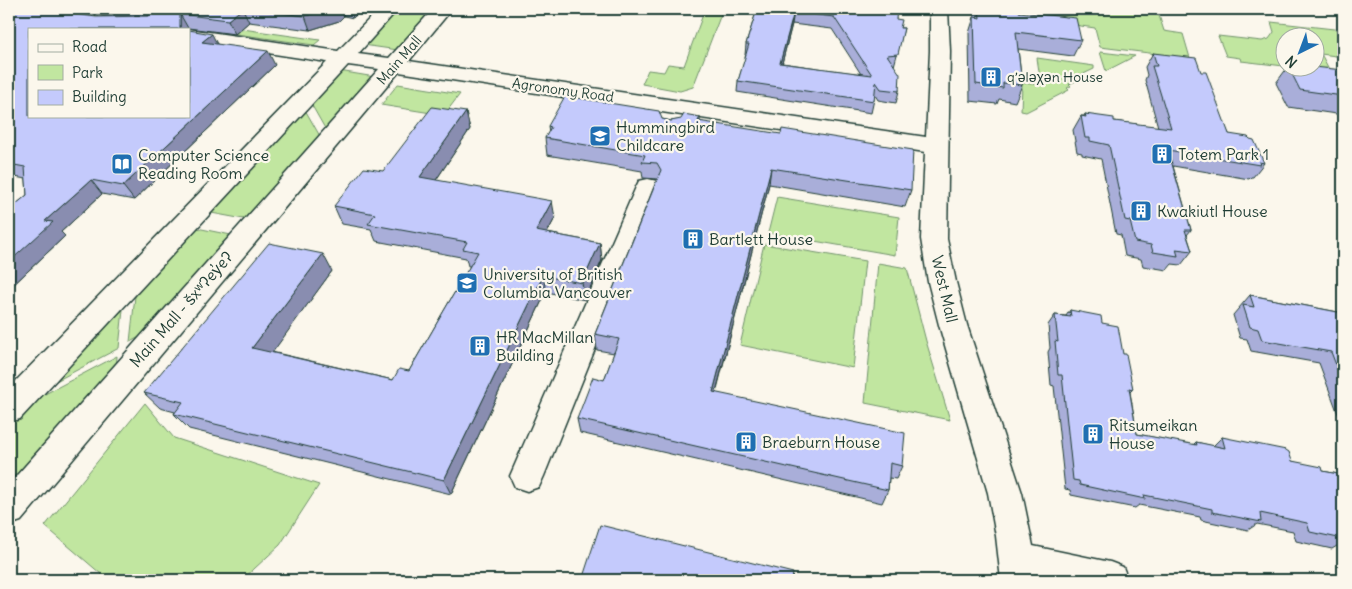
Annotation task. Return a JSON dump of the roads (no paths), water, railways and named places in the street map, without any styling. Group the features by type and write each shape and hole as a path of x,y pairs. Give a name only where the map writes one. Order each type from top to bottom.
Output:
{"street":[{"path":"9,409 389,9"},
{"name":"Main Mall","path":"354,110 443,9"},
{"name":"West Mall","path":"939,9 934,239 943,290 986,427 1010,512 1018,571"},
{"name":"Agronomy Road","path":"190,35 937,146"},
{"path":"672,129 680,108"},
{"name":"Main Mall - šxʷʔey̓eʔ","path":"9,509 354,110"},
{"path":"527,476 648,187"},
{"path":"1018,571 1110,580"}],"place":[{"name":"q’ələχən House","path":"991,77"},
{"name":"Hummingbird Childcare","path":"600,136"},
{"name":"Totem Park 1","path":"1162,154"},
{"name":"Computer Science Reading Room","path":"122,164"},
{"name":"Kwakiutl House","path":"1141,211"},
{"name":"Bartlett House","path":"693,239"},
{"name":"University of British Columbia Vancouver","path":"467,283"},
{"name":"HR MacMillan Building","path":"480,346"},
{"name":"Ritsumeikan House","path":"1093,434"},
{"name":"Braeburn House","path":"746,442"}]}
